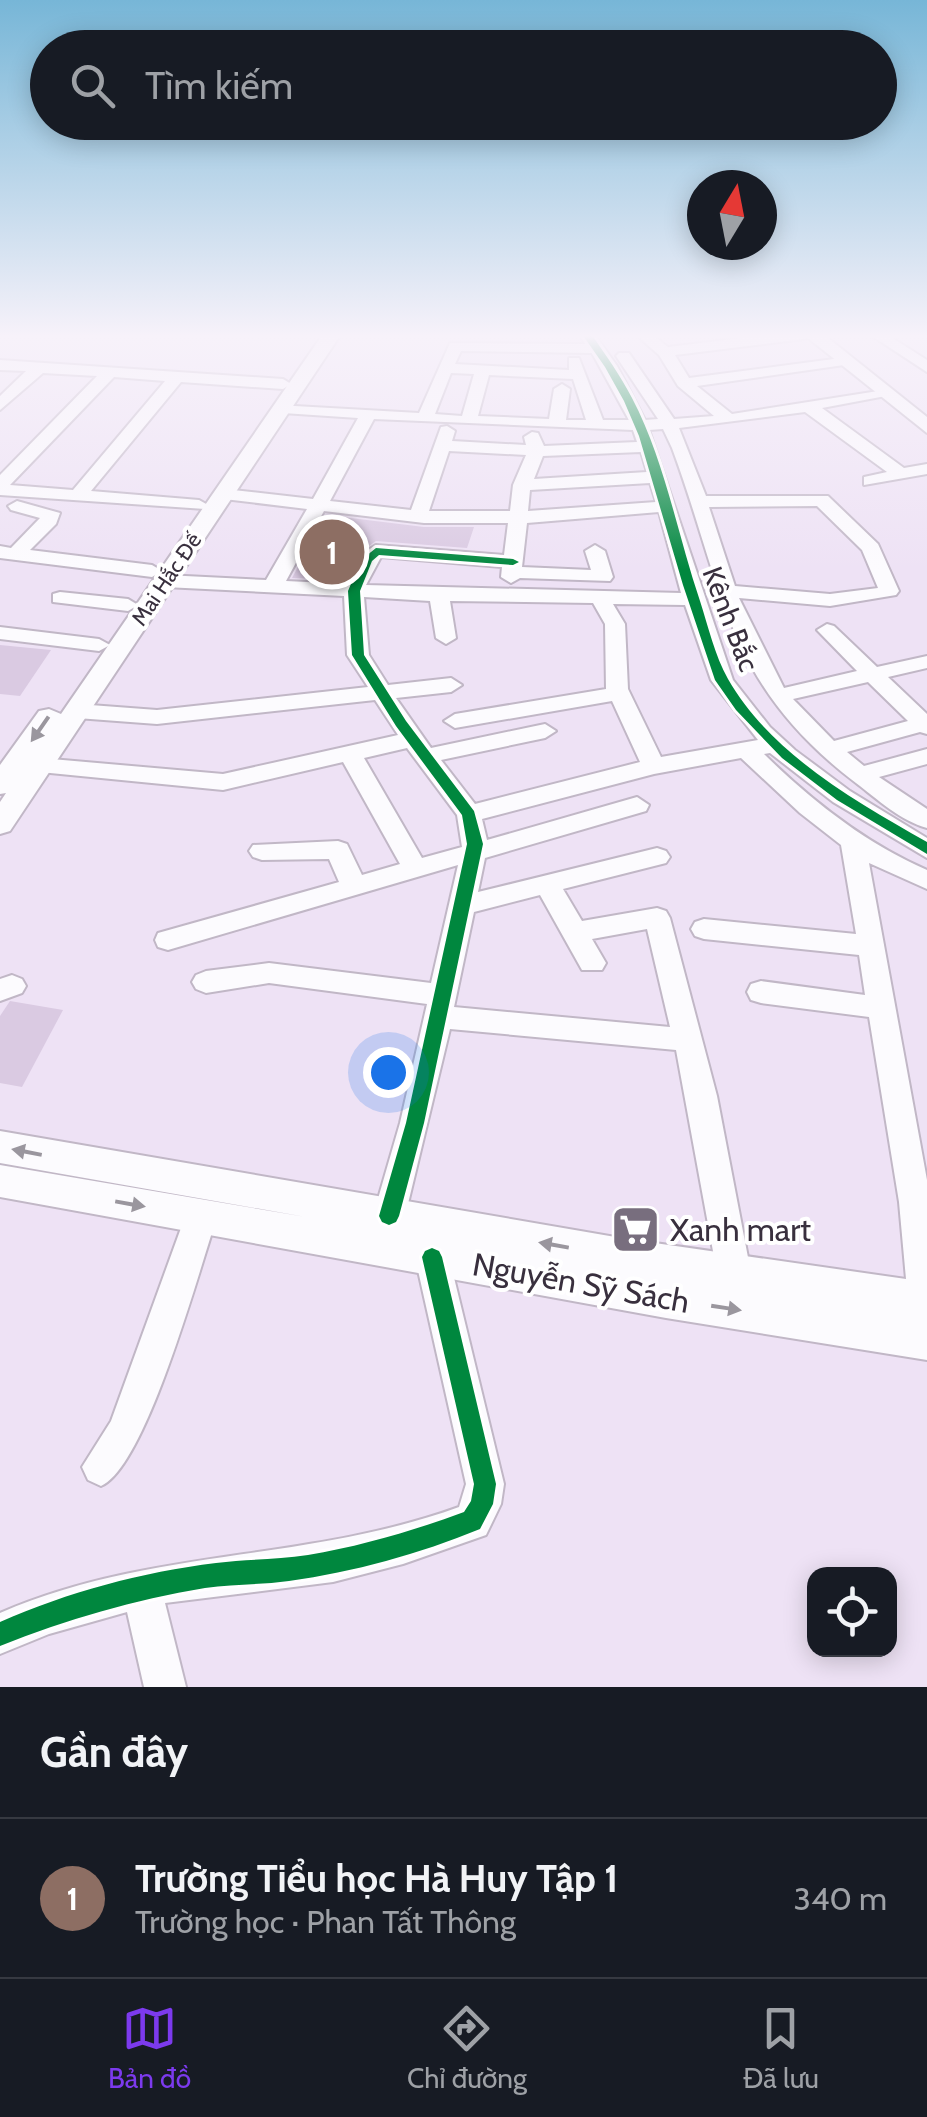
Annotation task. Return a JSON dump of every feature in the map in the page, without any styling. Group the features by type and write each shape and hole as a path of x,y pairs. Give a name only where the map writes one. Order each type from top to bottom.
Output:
{"main road":[{"name":"Mai Hắc Đế","path":"0,824 77,710 199,505 239,460 272,413"},
{"name":"Mai Hắc Đế","path":"0,785 128,605 159,576 224,494 239,460"},
{"name":"Nguyễn Sỹ Sách","path":"0,1147 75,1178 201,1217 389,1216 625,1274 734,1272 927,1316"},
{"name":"Nguyễn Sỹ Sách","path":"0,1181 75,1178 286,1215 432,1257 625,1274 927,1316"}],"street":[{"path":"0,488 71,413"},
{"path":"78,496 147,413"},
{"path":"363,413 557,424 668,424 763,413"},
{"path":"425,418 427,413"},
{"path":"418,516 441,445 464,413"},
{"path":"557,424 559,413"},
{"path":"592,413 596,424"},
{"name":"Kênh Bắc","path":"636,413 659,476 693,599 722,679 749,716 778,744 860,809 927,849"},
{"name":"Kênh Bắc","path":"659,413 668,424 727,591 764,673 785,701 832,748 892,800 927,820"},
{"path":"720,413 728,419"},
{"path":"818,413 902,474"},
{"path":"272,588 369,414"},
{"path":"509,596 522,485 537,450 527,422"},
{"path":"441,445 537,450 649,447"},
{"path":"870,481 927,470"},
{"path":"522,485 659,476"},
{"path":"0,488 199,505"},
{"path":"224,494 418,516 518,517 667,506"},
{"path":"697,502 822,500 870,548 888,591 875,596 798,598 727,591"},
{"path":"0,504 50,513 49,520 8,553"},
{"path":"389,1216 441,1006 474,848 469,814 380,692 358,654 354,591 367,560 376,551 603,577 594,551"},
{"path":"8,553 272,588 600,600 693,599"},
{"path":"439,595 446,638"},
{"path":"60,598 128,605"},
{"path":"600,600 615,624 619,693 654,766"},
{"path":"827,630 926,725"},
{"path":"0,633 99,646"},
{"path":"749,716 871,674 927,662"},
{"path":"722,679 764,673"},
{"path":"77,710 157,717 451,686"},
{"path":"455,722 619,693"},
{"path":"832,748 926,725"},
{"path":"40,765 223,782 350,754 545,730"},
{"path":"469,814 654,766 778,744"},
{"path":"747,750 794,798 880,860 927,880"},
{"path":"350,754 416,868"},
{"path":"863,774 927,756"},
{"path":"892,800 927,792"},
{"path":"168,940 354,888 474,848 637,805"},
{"path":"854,841 916,1202 927,1316"},
{"path":"262,851 338,850 354,888"},
{"path":"463,904 657,857"},
{"path":"547,884 592,964"},
{"path":"574,932 656,918 702,1096 734,1272"},
{"path":"704,929 870,946"},
{"path":"206,982 269,973 441,1006 686,1040"},
{"path":"761,992 881,1008"},
{"path":"101,1467 125,1432 201,1217"},
{"path":"0,1634 36,1617 142,1591 208,1576 285,1570 358,1557 472,1522 482,1504 485,1484 432,1257"},
{"path":"142,1591 165,1687"}],"building":[{"path":"326,515 424,527 474,527 467,548 376,541 357,554 345,580 292,578"},
{"path":"0,645 51,650 20,696 0,694"},
{"path":"10,1001 63,1010 22,1087 0,1083 0,1016"}],"cycle path":[{"path":"633,413 656,472 713,659 740,707 762,732 814,777 927,849"},
{"path":"389,1216 415,1123 475,844 469,814 401,723 358,655 354,591 367,560 376,551 513,562"},
{"path":"0,1634 75,1605 128,1591 208,1576 333,1562 403,1545 472,1521 482,1504 485,1484 432,1257"}],"place":[{"name":"Trường Tiểu học Hà Huy Tập 1","path":"332,552"},
{"name":"Xanh mart","path":"635,1230"}]}
